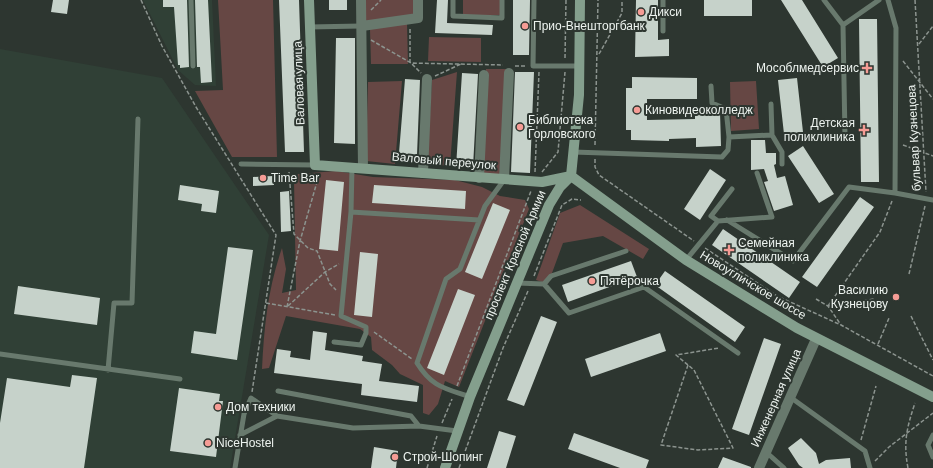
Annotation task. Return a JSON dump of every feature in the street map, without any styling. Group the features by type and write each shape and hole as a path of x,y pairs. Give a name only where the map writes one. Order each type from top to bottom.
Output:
{"main road":[{"name":"Валовая улица","path":"309,0 309,27 318,165"},
{"path":"570,176 580,95 580,0"},
{"name":"Валовый переулок","path":"318,165 534,182 542,182 570,176"},
{"name":"Новоугличское шоссе","path":"570,176 686,260 816,339 933,397"},
{"name":"проспект Красной Армии","path":"445,468 457,430 470,397 549,205 560,187 570,176"}],"street":[{"path":"361,0 363,31 363,168"},
{"path":"363,31 418,18 418,0"},
{"path":"504,179 509,73"},
{"path":"479,178 484,75"},
{"path":"423,173 427,79"},
{"name":"Инженерная улица","path":"760,468 816,339"}],"lane":[{"path":"191,0 193,66"},
{"path":"453,0 453,16 502,18 502,0"},
{"path":"534,0 533,66 579,66"},
{"path":"663,0 663,31"},
{"path":"824,0 843,25 844,137"},
{"path":"843,25 879,0"},
{"path":"888,0 896,28 895,193"},
{"path":"309,27 363,31"},
{"path":"573,152 722,157 728,150 729,137 726,109 712,103 711,86"},
{"path":"771,104 772,135 782,152 782,164"},
{"path":"108,370 114,303 132,302 138,119"},
{"path":"729,137 772,135"},
{"path":"241,164 289,166 318,165"},
{"path":"334,342 361,345 366,333 366,327 341,316 351,212 352,167"},
{"path":"732,189 711,216 718,221 772,217 757,173"},
{"path":"470,397 433,383 417,362 446,279 460,269 485,206 504,179"},
{"path":"726,220 793,261 849,187 933,200"},
{"path":"351,212 479,220"},
{"path":"686,260 718,221"},
{"path":"544,284 550,276 626,250"},
{"path":"516,283 544,284"},
{"path":"544,284 568,313 644,287 738,353"},
{"path":"0,354 180,380"},
{"path":"278,391 411,416 419,426"},
{"path":"790,397 864,451 870,467"},
{"path":"235,468 244,414 251,398 277,416 353,428 419,426 457,430"},
{"path":"240,435 277,416"},
{"path":"933,435 928,445 933,457"},
{"path":"766,452 782,464 784,468"}],"path":[{"path":"141,0 162,46 196,106 276,235 251,398"},
{"path":"427,468 439,429 534,182 558,152 565,66 566,0"},
{"path":"598,0 595,167 599,175 777,296 841,325 933,376"},
{"path":"598,55 622,13 622,0"},
{"name":"бульвар Кузнецова","path":"909,274 927,198 915,0"},
{"path":"409,19 410,62 427,79 461,64"},
{"path":"918,45 933,26"},
{"path":"363,31 411,63 533,66"},
{"path":"896,52 933,99"},
{"path":"534,182 539,66"},
{"path":"895,142 933,156"},
{"path":"287,307 300,241 318,165"},
{"path":"289,166 294,234 308,248 317,251 330,284 343,296"},
{"path":"828,306 880,232 895,193"},
{"path":"459,468 503,348 531,284 562,205 572,199 581,200"},
{"path":"287,307 325,272 346,260"},
{"path":"828,306 874,298"},
{"path":"816,299 828,306 841,325"},
{"path":"266,303 341,316"},
{"path":"911,316 933,360"},
{"path":"877,345 889,318"},
{"path":"366,327 417,362"},
{"path":"688,365 661,446 698,450 732,448 694,370 688,365 676,355 729,346"},
{"path":"859,448 876,386"},
{"path":"908,468 905,451 906,434 915,403"},
{"path":"870,467 889,447 933,413"}],"shaded area":[{"path":"143,0 212,0 216,86 195,85 178,70"},
{"path":"218,0 273,0 277,157 232,157 195,91 223,90"},
{"path":"364,0 413,0 414,16 365,24"},
{"path":"463,0 500,0 500,15 463,15"},
{"path":"407,23 408,64 371,64 370,29"},
{"path":"429,37 481,38 481,62 428,61"},
{"path":"0,49 162,78 269,235 230,468 0,468"},
{"path":"486,69 506,69 501,174 483,174"},
{"path":"457,72 450,166 427,164 432,80"},
{"path":"402,81 395,164 366,161 368,82"},
{"path":"756,81 759,129 731,131 730,82"},
{"path":"336,171 373,177 455,180 482,187 500,196 525,200 529,209 459,387 445,381 438,404 429,415 423,413 423,385 400,374 392,365 372,350 371,337 360,329 286,316 269,368 262,369 264,338 270,293 282,248 286,269 282,293 296,290 294,180 298,174"},
{"path":"580,205 649,249 643,259 603,236 563,243 548,284 536,280 560,213"}],"building":[{"path":"53,0 69,0 67,14 51,12"},
{"path":"163,0 187,0 189,67 180,68 180,65 178,65 174,7 163,7"},
{"path":"195,0 208,0 212,82 201,83 200,67 197,67"},
{"path":"279,0 299,0 304,152 285,152"},
{"path":"329,0 347,0 347,10 329,10"},
{"path":"437,0 448,0 447,23 493,25 492,35 435,33"},
{"path":"513,0 530,0 529,55 513,55"},
{"path":"636,0 658,0 658,40 669,39 669,56 635,57"},
{"path":"704,0 752,0 752,16 704,16"},
{"path":"781,0 802,0 838,58 823,67"},
{"path":"859,19 877,19 879,182 861,182"},
{"path":"336,38 355,38 355,144 334,143"},
{"path":"515,72 534,72 530,173 511,172"},
{"path":"462,73 478,74 473,167 456,167"},
{"name":"Киновидеоколледж","path":"632,77 697,78 697,99 647,99 647,120 695,119 695,112 720,112 721,146 696,147 696,138 669,139 669,141 631,140 631,130 626,130 626,88 632,88"},
{"path":"797,78 803,132 784,134 778,80"},
{"path":"405,79 420,80 417,155 399,153"},
{"path":"751,140 765,140 766,153 776,153 776,164 774,165 777,178 785,176 793,205 774,211 764,182 768,181 764,169 751,170"},
{"path":"803,146 834,194 819,203 788,156"},
{"path":"710,169 726,180 700,220 684,209"},
{"path":"273,176 274,185 253,186 253,177"},
{"path":"326,180 344,182 338,251 319,249"},
{"path":"180,185 219,191 216,213 201,211 202,204 178,200"},
{"path":"374,185 466,191 465,209 372,203"},
{"path":"289,191 291,231 281,232 280,192"},
{"path":"860,197 874,207 817,287 802,277"},
{"path":"493,203 510,210 482,279 465,272"},
{"path":"723,229 800,282 789,298 712,245"},
{"path":"228,247 253,250 237,360 191,353 194,331 216,334"},
{"path":"360,252 378,254 372,317 354,315"},
{"path":"631,261 637,277 568,302 562,285"},
{"path":"665,271 745,327 735,342 655,285"},
{"path":"18,286 100,298 97,325 14,314"},
{"path":"458,289 475,295 444,375 427,368"},
{"path":"541,316 557,322 524,406 507,400"},
{"path":"313,331 327,333 325,350 363,356 362,361 382,364 379,381 419,386 417,402 361,395 362,384 274,373 277,349 291,351 290,357 310,360"},
{"path":"660,333 666,351 591,377 585,359"},
{"path":"764,338 781,344 749,435 732,429"},
{"path":"72,375 97,378 84,468 0,468 0,423 7,378 70,387"},
{"path":"179,388 220,394 219,401 223,401 216,457 170,451"},
{"path":"499,431 516,436 506,468 487,468"},
{"path":"574,433 649,460 646,468 620,468 568,449"},
{"path":"801,438 816,453 819,464 826,460 850,458 851,468 803,468 799,465 788,448"},
{"path":"374,447 398,451 396,468 371,468"},
{"path":"723,457 751,467 751,468 718,468"}],"place":[{"name":"Дикси","path":"641,12"},
{"name":"Прио-Внешторгбанк","path":"525,26"},
{"name":"Мособлмедсервис","path":"867,68"},
{"name":"Киновидеоколледж","path":"637,110"},
{"name":"Библиотека Горловского","path":"520,127"},
{"name":"Детская поликлиника","path":"864,130"},
{"name":"Time Bar","path":"263,178"},
{"name":"Семейная поликлиника","path":"729,250"},
{"name":"Пятёрочка","path":"592,281"},
{"name":"Василию Кузнецову","path":"896,297"},
{"name":"Дом техники","path":"218,407"},
{"name":"NiceHostel","path":"208,443"},
{"name":"Строй-Шопинг","path":"395,457"}]}
